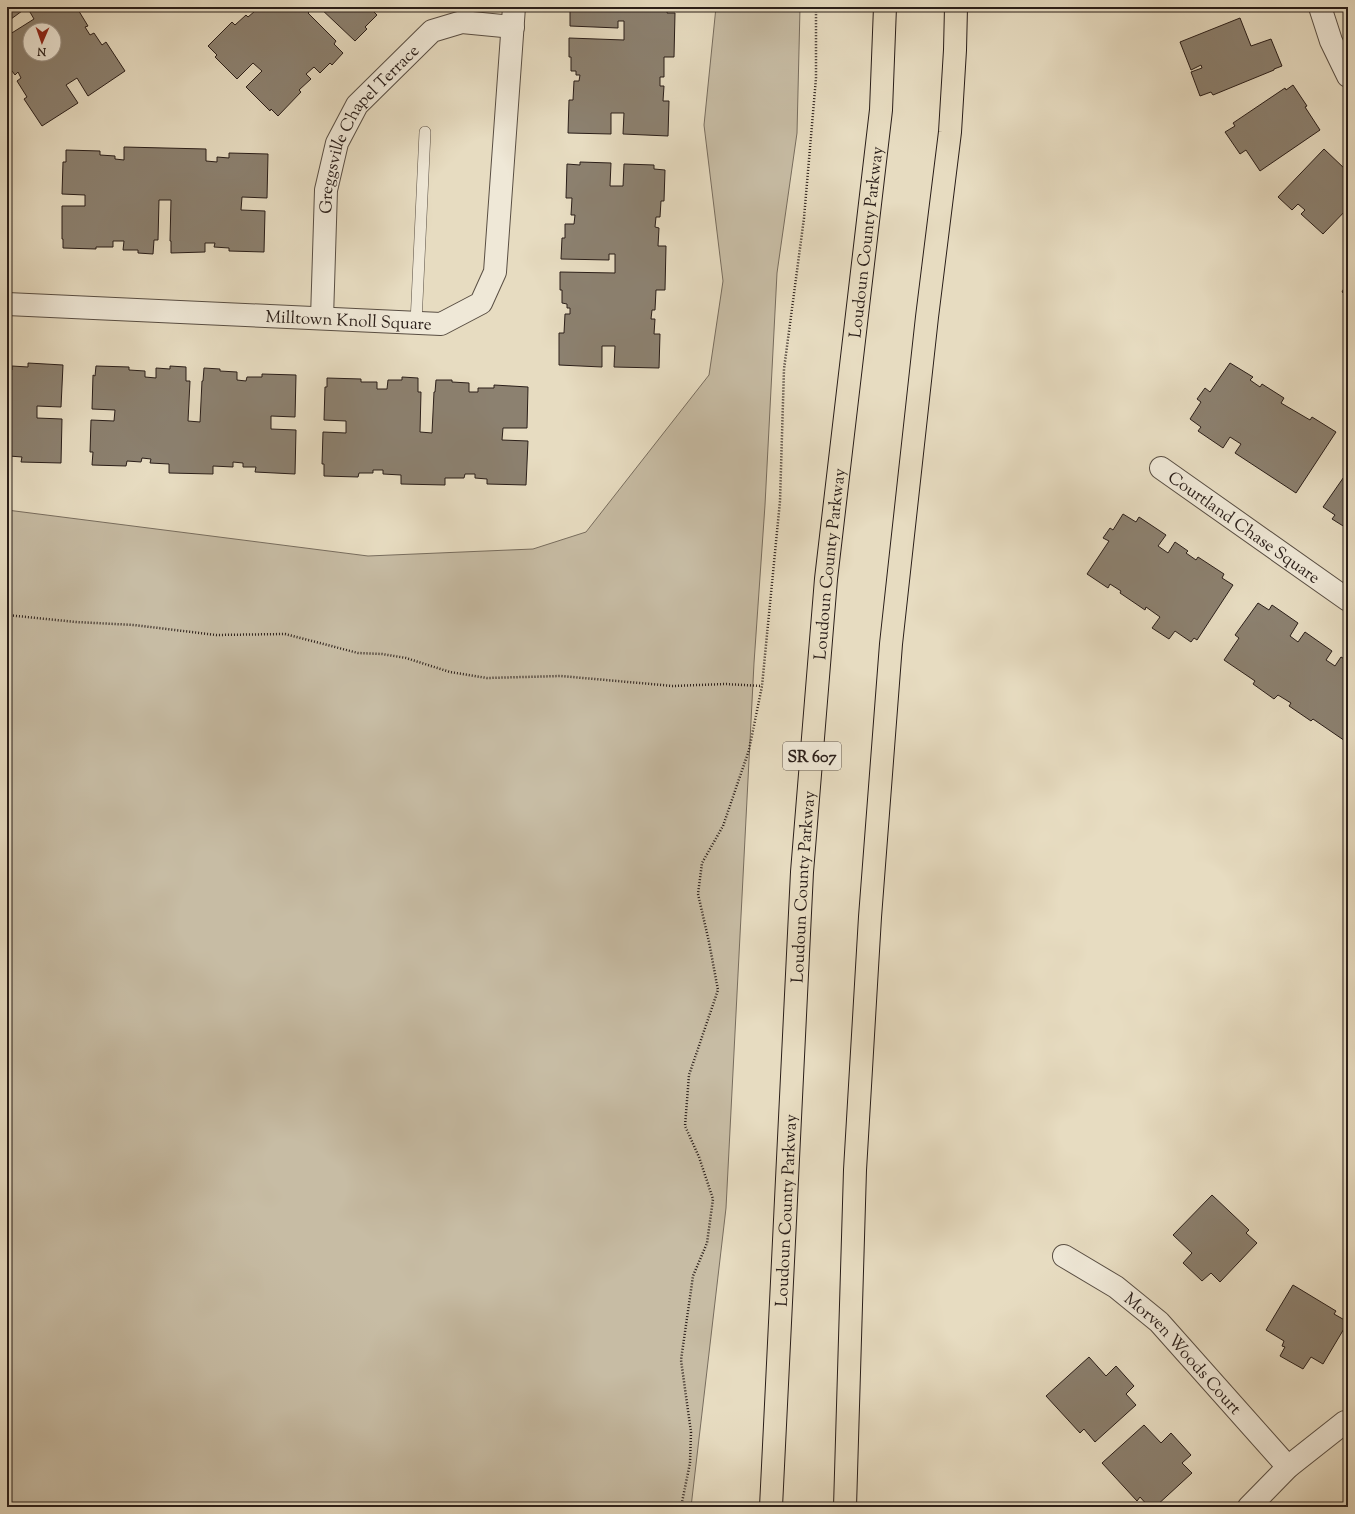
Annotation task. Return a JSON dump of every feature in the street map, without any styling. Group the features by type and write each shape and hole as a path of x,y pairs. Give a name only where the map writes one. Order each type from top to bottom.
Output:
{"main road":[{"name":"Loudoun County Parkway","path":"770,1507 804,856 826,579 881,110 885,7"},
{"path":"845,1507 855,1170 870,917 891,644 926,325 950,132 956,50 956,7"}],"street":[{"path":"1320,7 1331,41 1348,76"},
{"name":"Greggsville Chapel Terrace","path":"322,318 326,190 337,143 357,105 432,31 462,22 513,17"},
{"name":"Milltown Knoll Square","path":"7,304 442,324 481,303 495,272 513,17"},
{"name":"Courtland Chase Square","path":"1161,468 1348,600"},
{"name":"Morven Woods Court","path":"1064,1256 1116,1287 1159,1322 1288,1467"},
{"path":"1249,1507 1288,1467 1348,1422"}],"lane":[{"path":"416,323 425,132"}],"path":[{"path":"681,1507 690,1463 691,1432 681,1360 693,1276 707,1243 713,1198 699,1157 685,1126 689,1075 718,990 698,894 702,863 723,826 749,750 762,686 780,501 784,369 804,218 816,78 816,7"},
{"path":"7,615 76,622 134,625 216,635 285,634 358,653 382,654 406,658 450,672 487,678 561,676 673,686 725,684 762,686"}],"shaded area":[{"path":"716,7 800,8 797,133 777,273 765,505 754,663 726,1208 691,1507 7,1507 7,510 368,556 533,549 586,532 709,375 723,281 704,125"}],"building":[{"path":"7,7 19,7 22,11 7,22"},
{"path":"27,7 79,7 77,8 88,26 85,27 90,35 94,33 102,45 106,42 125,71 88,96 77,78 66,85 78,103 42,126 24,99 27,97 17,81 21,78 18,72 15,75 12,71 8,74 7,72 7,36 22,27 22,62 62,62 62,22 29,22 34,19"},
{"path":"253,7 314,7 308,13 336,41 334,44 343,53 332,65 330,63 320,73 314,67 306,74 311,79 299,90 301,92 278,116 271,109 270,111 246,87 262,71 253,63 237,79 215,57 217,55 208,46 232,22 235,25 246,15 248,17 255,11"},
{"path":"319,7 373,7 371,9 377,15 365,27 367,29 355,41"},
{"path":"570,7 668,7 667,13 675,13 674,57 664,57 664,77 660,77 660,86 664,86 663,101 669,101 668,136 623,134 624,113 611,113 611,134 568,133 569,100 573,100 574,81 579,81 580,75 576,75 576,71 571,71 569,38 624,40 624,21 618,21 618,28 570,26"},
{"path":"1240,18 1251,46 1271,39 1282,66 1213,95 1211,92 1200,96 1191,72 1202,68 1201,65 1191,70 1180,42"},
{"path":"1293,85 1307,106 1305,107 1320,130 1260,171 1246,150 1240,154 1225,132 1235,126 1233,123 1285,88 1286,90"},
{"path":"124,147 206,149 206,161 217,162 217,157 229,158 229,153 268,154 267,198 242,197 241,210 265,211 264,252 229,251 229,248 214,247 215,243 205,243 205,252 171,253 171,200 159,200 158,240 154,240 153,254 138,253 138,250 123,250 124,241 113,241 113,247 96,247 96,249 63,248 62,206 85,206 85,195 62,194 63,162 66,162 66,150 100,151 100,155 115,156 115,159 124,160"},
{"path":"1324,149 1345,169 1348,166 1348,208 1323,234 1301,214 1305,210 1298,204 1292,210 1278,197"},
{"path":"580,162 611,163 610,186 623,186 624,164 654,165 654,169 665,170 664,201 661,201 660,217 656,217 655,227 659,228 658,246 666,246 665,290 656,290 655,310 652,310 651,319 655,319 654,334 660,334 659,368 614,367 615,346 602,346 602,367 559,365 559,333 564,333 565,314 570,314 570,308 567,308 567,304 562,303 560,272 615,273 615,254 609,254 609,260 561,259 562,238 565,238 565,224 574,224 575,215 571,215 572,198 566,198 567,164 580,165"},
{"path":"1348,281 1348,296 1342,292"},
{"path":"28,363 63,365 61,407 37,406 37,418 62,419 61,463 21,462 22,457 9,456 9,452 7,452 7,370 12,370 12,366 28,367"},
{"path":"1230,363 1253,377 1250,380 1260,387 1262,384 1284,398 1281,403 1310,420 1312,417 1336,432 1296,493 1235,453 1241,444 1230,437 1223,448 1198,431 1201,427 1190,419 1201,402 1197,399 1205,388 1210,392"},
{"path":"96,366 129,367 129,370 145,371 145,377 156,378 156,368 170,369 170,366 186,367 186,381 190,381 188,421 200,422 204,368 237,372 237,380 246,381 247,377 262,377 262,374 296,375 295,417 271,416 271,429 296,430 295,474 255,472 256,467 243,467 243,463 233,462 233,467 213,466 213,474 169,473 169,464 150,463 151,459 142,458 141,462 127,461 126,466 92,465 93,452 90,452 91,420 114,421 115,410 92,409 93,375 95,376"},
{"path":"402,377 418,378 418,392 421,392 420,432 432,433 436,380 452,380 452,382 469,383 469,392 478,392 478,388 494,388 494,385 528,387 527,428 503,428 502,440 528,441 526,485 487,484 487,479 475,478 475,474 465,474 464,478 445,478 445,485 401,484 401,475 383,474 383,470 373,470 373,473 359,473 358,477 324,476 324,464 322,464 323,432 346,433 346,421 324,420 325,387 327,387 327,378 361,379 361,382 377,382 377,389 387,389 388,380 402,380"},
{"path":"1348,471 1348,529 1332,519 1335,515 1323,507"},
{"path":"1123,514 1136,522 1139,517 1166,535 1158,546 1168,553 1175,542 1188,551 1186,553 1196,560 1198,557 1224,574 1222,578 1233,585 1197,640 1194,638 1191,642 1175,631 1169,639 1152,628 1160,617 1146,607 1145,610 1120,593 1121,591 1110,584 1108,588 1087,574 1109,541 1103,538 1110,528 1113,530"},
{"path":"1258,603 1269,610 1272,605 1298,623 1290,636 1298,642 1305,632 1332,651 1326,660 1335,666 1341,657 1348,661 1348,743 1313,719 1311,721 1289,706 1291,703 1278,695 1274,699 1253,684 1255,681 1224,660 1239,638 1235,635"},
{"path":"1212,1195 1249,1230 1246,1233 1257,1243 1220,1282 1211,1273 1202,1281 1183,1263 1192,1253 1173,1235"},
{"path":"1293,1285 1336,1311 1334,1314 1348,1322 1323,1364 1311,1357 1303,1369 1280,1356 1285,1347 1282,1346 1284,1341 1266,1330"},
{"path":"1089,1357 1106,1376 1116,1366 1134,1386 1126,1394 1136,1405 1095,1442 1084,1429 1080,1433 1046,1396"},
{"path":"1144,1425 1161,1443 1171,1433 1191,1455 1182,1463 1192,1473 1155,1507 1149,1507 1140,1497 1137,1501 1102,1463"}]}
